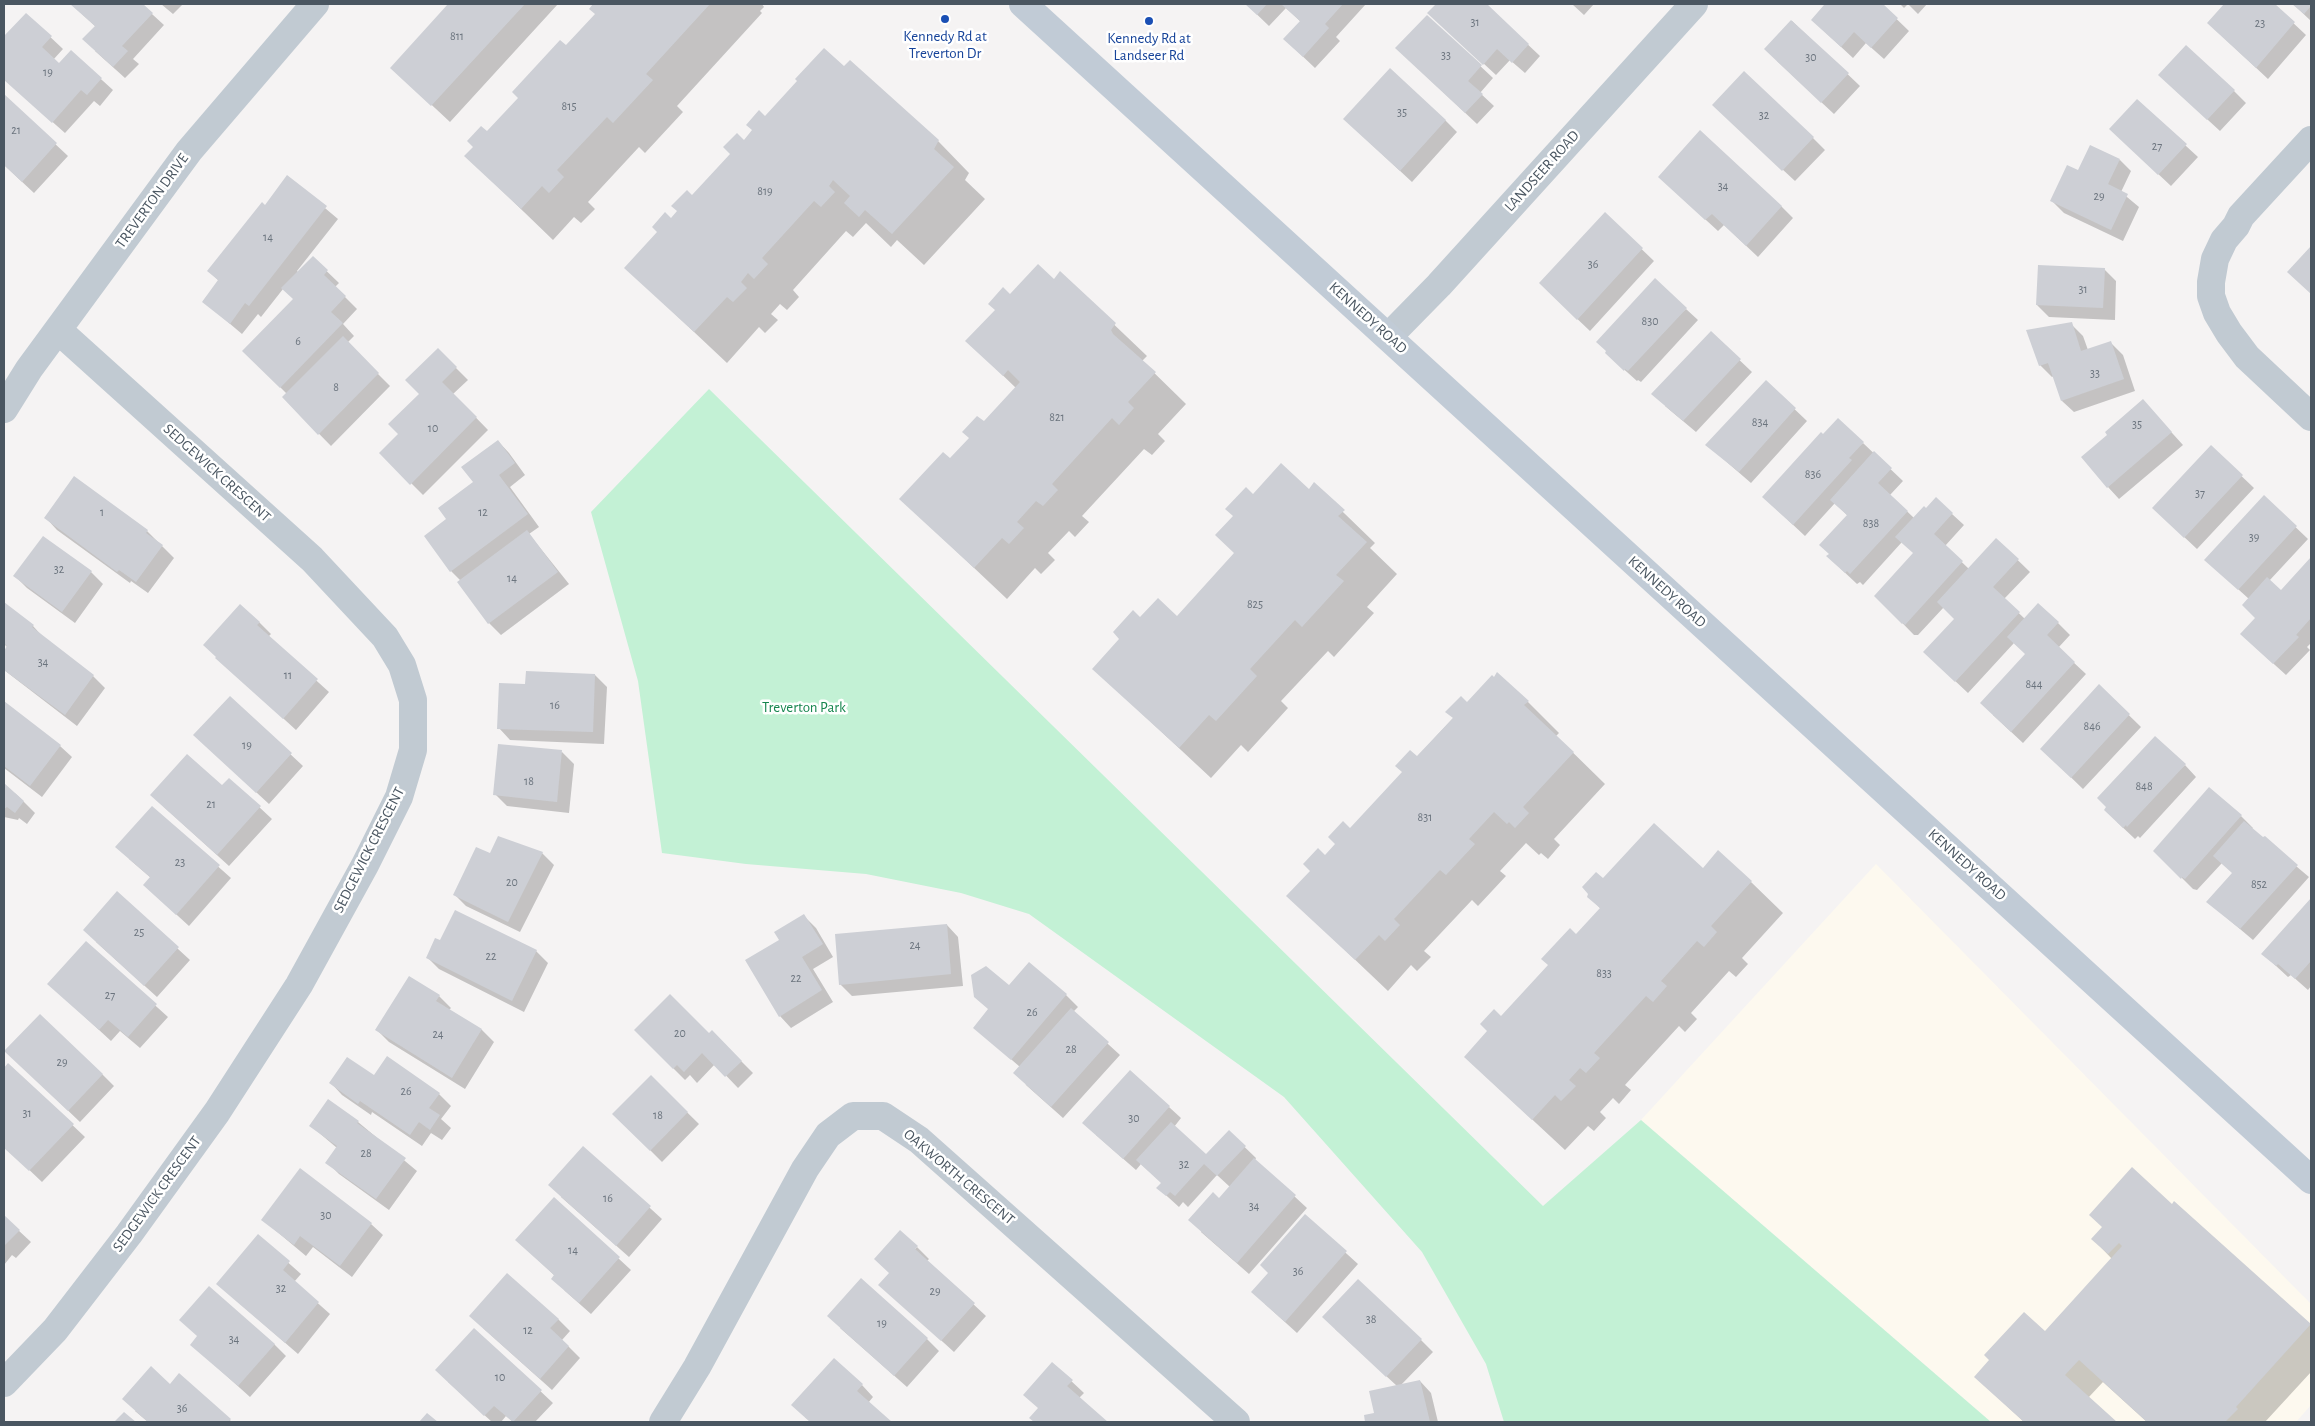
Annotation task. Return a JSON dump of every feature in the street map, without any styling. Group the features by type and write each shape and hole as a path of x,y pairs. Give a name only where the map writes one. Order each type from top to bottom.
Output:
{"main road":[{"name":"KENNEDY ROAD","path":"1023,4 1389,336 2311,1180"}],"street":[{"name":"TREVERTON DRIVE","path":"4,409 29,369 189,151 315,4"},
{"name":"LANDSEER ROAD","path":"1389,336 1439,285 1694,4"},
{"path":"2311,140 2241,216 2236,226 2224,240 2215,259 2211,282 2212,296 2217,313 2229,333 2247,357 2311,417"},
{"name":"SEDGEWICK CRESCENT","path":"4,1383 55,1330 129,1234 217,1112 298,985 365,865 399,797 413,750 413,700 402,665 385,637 312,559 58,330"},
{"name":"OAKWORTH CRESCENT","path":"663,1422 697,1367 805,1169 828,1135 853,1116 883,1116 920,1140 1236,1422"}],"shaded area":[{"path":"1876,864 2311,1304 2311,1405 2296,1422 1991,1422 1641,1120"}],"green space":[{"name":"Treverton Park","path":"709,389 1543,1206 1641,1120 1991,1422 1504,1422 1486,1364 1422,1252 1284,1097 1029,914 961,893 866,874 746,864 662,853 638,681 591,512"}],"building":[{"path":"70,4 143,4 153,13 122,46 128,51 113,67 82,39 95,26"},
{"path":"448,4 525,4 431,106 390,68"},
{"path":"593,4 710,4 646,74 653,80 613,123 607,117 557,170 564,177 549,193 542,186 521,209 464,156 473,147 467,141 481,126 487,131 518,98 512,92 560,40 566,45 595,14 589,9"},
{"path":"1245,4 1267,4 1257,15"},
{"path":"1281,4 1343,4 1325,24 1329,28 1303,57 1283,39 1300,21"},
{"path":"1436,4 1487,4 1529,44 1512,63 1497,49 1483,65 1427,13"},
{"path":"1823,4 1883,4 1898,18 1871,48 1854,32 1841,47 1811,20"},
{"path":"2224,4 2275,4 2295,22 2256,68 2207,23"},
{"path":"2292,4 2311,4 2311,6 2304,14"},
{"path":"26,13 52,36 42,47 59,63 71,50 102,78 87,95 81,90 52,123 4,80 4,36"},
{"path":"1427,15 1482,65 1468,81 1483,94 1465,113 1395,48"},
{"path":"1791,20 1849,73 1821,103 1764,49"},
{"path":"2186,45 2235,90 2207,120 2158,75"},
{"path":"824,48 844,66 850,60 939,140 934,149 954,167 892,234 865,210 859,217 844,203 850,196 833,180 829,186 835,192 821,207 814,201 762,258 768,264 754,279 748,273 741,282 747,288 733,302 727,297 694,332 624,268 657,232 652,227 665,212 671,218 677,211 671,206 687,190 692,195 730,154 723,147 737,133 744,140 752,130 746,125 759,110 765,116 797,81 795,79"},
{"path":"1390,68 1446,120 1400,171 1343,119"},
{"path":"1744,71 1814,137 1782,171 1712,105"},
{"path":"4,94 57,143 22,182 4,165"},
{"path":"2137,99 2187,144 2158,175 2109,129"},
{"path":"1700,130 1782,206 1746,246 1712,214 1705,220 1658,177"},
{"path":"2090,145 2120,159 2108,184 2128,194 2111,230 2050,201 2067,165 2078,170"},
{"path":"287,175 327,206 249,306 245,303 230,324 202,302 218,280 207,271 262,202 265,205"},
{"path":"1605,212 1643,248 1577,320 1539,283"},
{"path":"2311,246 2311,294 2287,272"},
{"path":"313,256 328,270 324,275 346,296 331,312 343,323 280,388 242,351 293,299 281,288"},
{"path":"1038,264 1054,279 1060,271 1116,323 1111,330 1113,334 1156,372 1128,402 1134,408 1119,425 1112,418 1052,484 1058,490 1043,506 1036,501 1017,522 1024,528 1009,544 1002,538 974,568 899,499 943,452 950,458 969,438 962,432 977,416 984,421 1020,382 1008,370 1003,376 965,341 995,310 988,304 1003,287 1010,294"},
{"path":"2038,265 2105,268 2103,308 2036,305"},
{"path":"1655,278 1687,308 1628,371 1625,369 1624,371 1596,342"},
{"path":"2072,322 2081,351 2111,341 2124,379 2061,401 2048,363 2039,366 2026,330"},
{"path":"1711,331 1741,359 1683,421 1651,394"},
{"path":"343,336 379,373 318,435 282,397"},
{"path":"438,348 457,367 442,382 477,417 410,485 379,453 398,434 388,424 419,394 405,380"},
{"path":"1766,380 1796,408 1739,472 1705,445"},
{"path":"2143,399 2172,432 2107,488 2081,457 2107,435 2105,432"},
{"path":"1838,418 1864,442 1849,458 1852,460 1793,525 1762,497 1821,432 1823,434"},
{"path":"498,440 515,463 499,475 528,514 450,572 424,536 446,519 438,508 473,482 461,467"},
{"path":"2211,445 2243,475 2184,538 2152,508"},
{"path":"1874,451 1892,468 1878,483 1908,511 1850,574 1847,571 1845,573 1826,556 1829,554 1819,545 1847,515 1830,500"},
{"path":"1281,463 1309,489 1314,482 1345,510 1338,516 1367,542 1336,575 1344,581 1302,627 1295,620 1250,669 1257,676 1216,721 1209,715 1179,748 1092,669 1119,639 1113,632 1133,610 1140,617 1158,598 1177,616 1234,553 1215,535 1233,516 1225,509 1246,487 1253,494"},
{"path":"74,476 148,530 146,533 163,545 136,582 119,570 117,572 44,518"},
{"path":"2264,495 2297,526 2238,590 2204,560"},
{"path":"1936,497 1953,513 1934,534 1963,561 1905,625 1874,596 1913,553 1895,537 1924,506 1926,508"},
{"path":"527,530 558,572 488,624 457,582"},
{"path":"43,536 92,571 62,612 13,576"},
{"path":"1996,538 2019,559 1993,587 2020,612 1955,682 1923,652 1954,619 1937,602"},
{"path":"2311,557 2311,618 2296,635 2299,637 2273,664 2240,634 2255,618 2242,605 2267,577 2281,590"},
{"path":"4,602 34,625 32,627 94,675 65,715 4,670 4,651 7,646 4,643"},
{"path":"2038,603 2059,622 2047,635 2075,662 2011,732 1980,703 2025,654 2007,637"},
{"path":"240,604 260,622 257,625 318,679 283,719 203,645"},
{"path":"526,671 595,674 593,732 497,729 499,683 525,684"},
{"path":"1497,672 1529,701 1524,705 1574,752 1523,807 1529,813 1515,828 1509,822 1507,824 1494,812 1469,839 1475,844 1446,875 1440,870 1394,919 1400,925 1385,941 1379,935 1355,960 1286,896 1310,871 1303,864 1318,848 1325,855 1335,844 1328,837 1343,821 1350,828 1402,772 1395,766 1410,750 1417,756 1453,718 1445,712 1461,696 1467,702"},
{"path":"2099,684 2130,714 2071,778 2040,749"},
{"path":"230,696 292,753 256,793 193,735"},
{"path":"4,701 61,745 30,786 4,766"},
{"path":"2155,736 2186,764 2127,827 2126,825 2123,828 2104,810 2106,807 2097,798"},
{"path":"498,744 562,750 557,802 493,795"},
{"path":"187,754 222,785 229,778 261,806 217,855 150,795"},
{"path":"4,783 24,801 15,813 7,807 4,809"},
{"path":"2209,787 2242,815 2185,879 2182,877 2181,879 2153,851"},
{"path":"152,806 220,865 176,915 143,885 150,877 115,847"},
{"path":"2244,821 2263,837 2265,836 2298,865 2240,929 2206,902 2232,873 2213,856"},
{"path":"1654,823 1703,868 1718,850 1752,881 1711,926 1717,932 1704,947 1697,941 1661,981 1667,986 1653,1002 1646,996 1594,1053 1600,1058 1586,1073 1580,1068 1569,1080 1576,1086 1561,1101 1555,1095 1532,1120 1464,1057 1487,1031 1480,1024 1494,1009 1501,1016 1548,965 1541,959 1570,928 1576,934 1600,908 1587,897 1588,894 1582,887 1596,872 1603,878"},
{"path":"498,836 543,852 508,922 453,895 476,847 490,853"},
{"path":"117,891 179,947 144,986 83,930"},
{"path":"2311,898 2311,961 2295,979 2278,964 2276,966 2261,954"},
{"path":"455,910 537,950 512,1001 426,958 435,938 440,940"},
{"path":"804,914 823,944 802,957 822,990 779,1017 745,960 779,940 774,932"},
{"path":"947,924 951,974 839,985 835,934"},
{"path":"86,941 157,1004 128,1037 108,1020 99,1030 47,984"},
{"path":"1029,962 1067,994 1011,1060 973,1028 988,1009 974,997 971,975 986,966 1009,985"},
{"path":"409,976 440,995 436,1001 482,1029 452,1078 375,1030"},
{"path":"670,994 709,1033 712,1030 742,1061 725,1077 702,1053 684,1072 677,1065 673,1069 634,1030"},
{"path":"1071,1008 1109,1042 1051,1107 1013,1073"},
{"path":"40,1014 103,1074 68,1111 4,1051"},
{"path":"387,1056 440,1093 429,1108 440,1115 430,1130 419,1122 410,1135 360,1101 358,1104 329,1083 347,1057 374,1075"},
{"path":"8,1063 74,1124 29,1171 4,1148 4,1068"},
{"path":"1130,1070 1170,1106 1123,1159 1082,1123"},
{"path":"651,1075 688,1112 650,1151 612,1114"},
{"path":"328,1099 359,1121 357,1123 406,1158 376,1199 325,1163 337,1146 309,1126"},
{"path":"1171,1122 1206,1154 1229,1130 1246,1146 1217,1176 1204,1164 1175,1196 1170,1192 1166,1196 1156,1188 1161,1183 1136,1160"},
{"path":"583,1146 651,1206 616,1246 548,1185"},
{"path":"1254,1158 1296,1195 1237,1263 1188,1220 1213,1192 1219,1198"},
{"path":"2132,1167 2172,1204 2174,1201 2311,1324 2236,1407 2238,1409 2225,1422 2147,1422 2079,1360 2065,1375 2117,1422 2024,1422 1974,1377 1989,1360 1984,1355 2024,1312 2045,1331 2122,1246 2119,1243 2108,1254 2091,1239 2102,1227 2089,1215"},
{"path":"300,1168 372,1223 340,1266 300,1236 294,1245 261,1220"},
{"path":"554,1197 620,1257 579,1303 551,1279 554,1275 515,1240"},
{"path":"1305,1214 1347,1251 1285,1322 1251,1292 1268,1273 1260,1265"},
{"path":"4,1215 20,1230 4,1246"},
{"path":"900,1230 918,1246 915,1249 975,1303 941,1341 878,1285 889,1273 874,1259"},
{"path":"258,1234 290,1261 283,1270 319,1302 285,1343 216,1284"},
{"path":"507,1273 559,1319 550,1328 569,1346 540,1379 469,1316"},
{"path":"861,1278 928,1338 894,1376 827,1316"},
{"path":"1358,1279 1422,1339 1386,1377 1322,1317"},
{"path":"209,1286 275,1344 238,1386 190,1345 197,1336 179,1320"},
{"path":"474,1328 542,1390 513,1422 494,1406 484,1416 435,1370"},
{"path":"834,1358 863,1384 857,1391 892,1422 810,1422 791,1405"},
{"path":"1052,1362 1073,1380 1067,1386 1108,1422 1034,1422 1029,1418 1038,1408 1023,1395"},
{"path":"151,1366 170,1384 179,1373 231,1419 228,1422 148,1422 122,1399"},
{"path":"1420,1380 1430,1422 1365,1422 1364,1415 1374,1413 1369,1391"},
{"path":"124,1412 136,1422 114,1422"},
{"path":"427,1413 438,1422 419,1422"}],"place":[{"name":"Kennedy Rd at Treverton Dr","path":"945,19"},
{"name":"Kennedy Rd at Landseer Rd","path":"1149,21"}]}
